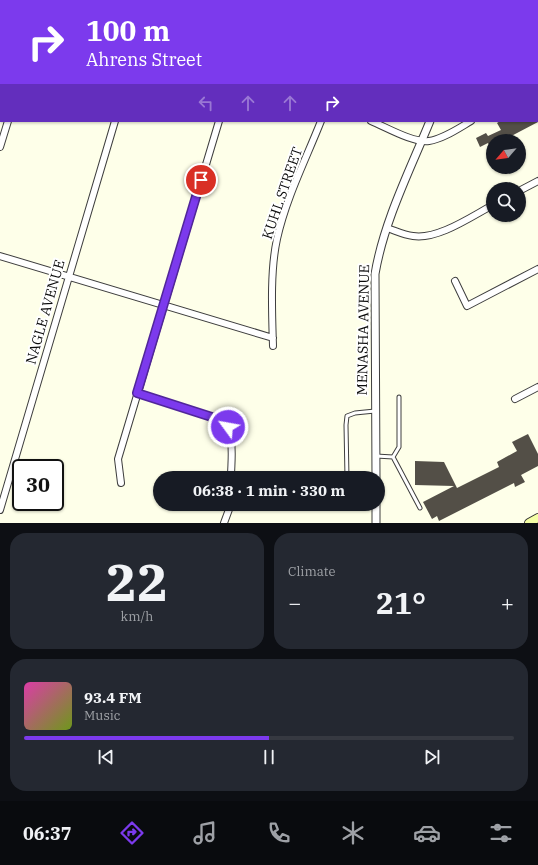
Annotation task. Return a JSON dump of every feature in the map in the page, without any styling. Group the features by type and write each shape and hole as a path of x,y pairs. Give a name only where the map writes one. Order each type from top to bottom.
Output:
{"main road":[{"path":"529,523 538,518"}],"street":[{"path":"0,147 8,122"},
{"name":"NAGLE AVENUE","path":"0,510 115,122"},
{"path":"122,483 118,459 219,122"},
{"name":"KUHL STREET","path":"273,346 274,258 277,240 288,203 321,122"},
{"path":"373,122 408,137 422,141 436,139 469,122"},
{"name":"MENASHA AVENUE","path":"376,471 375,274 378,253 430,122"},
{"path":"526,187 538,181"},
{"path":"387,228 405,234 425,236 438,233 486,209"},
{"path":"0,256 273,338"},
{"path":"454,281 467,306 538,270"},
{"path":"515,400 538,388"},
{"path":"137,393 221,420 228,427 231,436 231,471"},
{"path":"224,523 228,511"},
{"path":"376,511 376,523"}],"lane":[{"path":"393,457 399,446 399,397"},
{"path":"347,471 347,416 355,413 375,411"},
{"path":"376,456 393,457"},
{"path":"393,457 420,508"}],"building":[{"path":"498,122 538,122 515,134 492,134 501,130 497,123"},
{"path":"486,133 486,144 480,147 476,138"},
{"path":"528,434 538,454 538,466 521,475 525,482 515,487 514,483 439,521 437,516 432,519 423,502 454,486 415,485 415,461 444,462 457,488 499,467 497,462 517,451 512,442"}],"route":[{"path":"201,180 137,393 221,420 228,427"}]}
